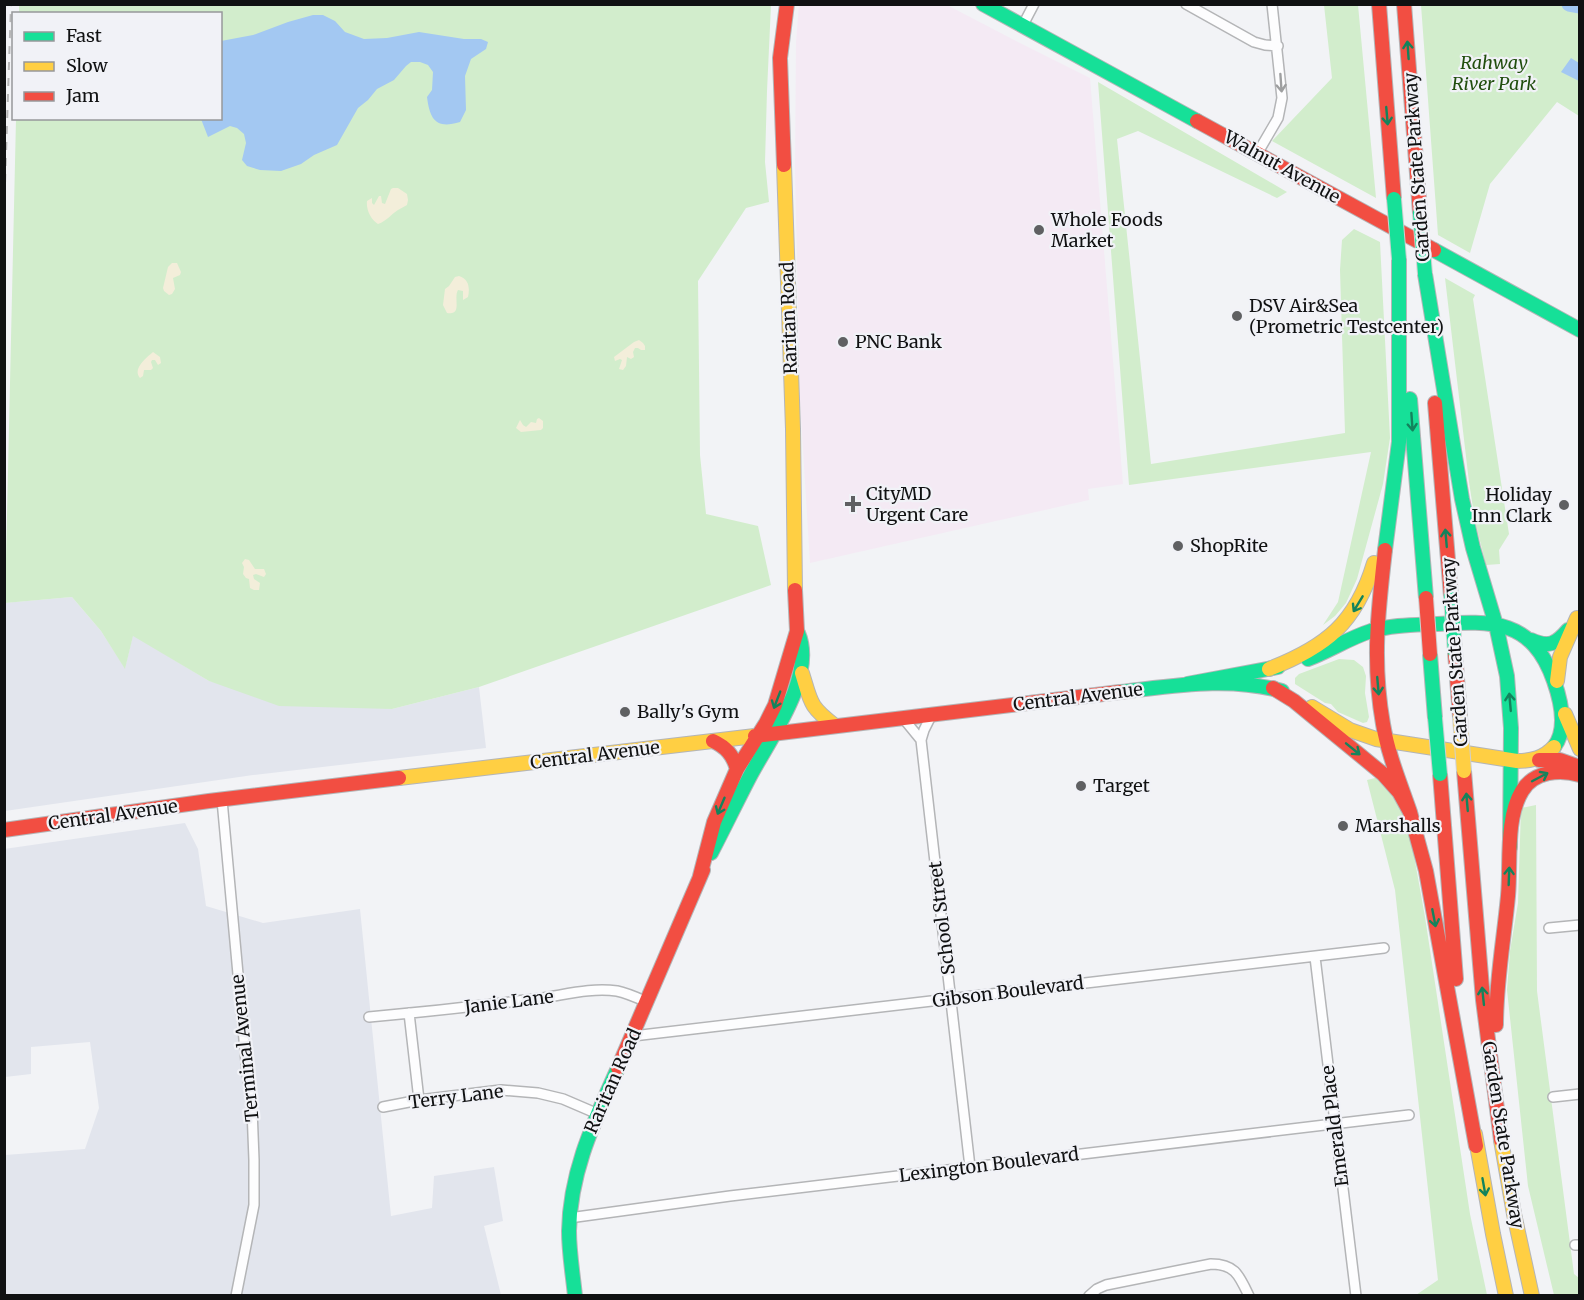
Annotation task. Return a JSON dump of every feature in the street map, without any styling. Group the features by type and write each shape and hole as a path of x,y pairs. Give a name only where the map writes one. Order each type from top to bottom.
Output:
{"main road":[{"name":"Raritan Road","path":"575,1296 569,1234 570,1218 578,1167 588,1137 700,876 749,778 791,704 801,667 802,646 797,631 795,584 793,429 780,58 787,4"},
{"name":"Walnut Avenue","path":"983,4 1580,330"},
{"name":"Garden State Parkway","path":"1379,4 1457,996 1476,1146 1506,1296"},
{"name":"Garden State Parkway","path":"1404,4 1480,971 1501,1138 1532,1296"},
{"path":"1399,259 1399,442 1376,630 1377,681 1387,741 1426,871 1476,1146"},
{"path":"1425,274 1462,499 1473,548 1504,659 1510,704 1509,889 1496,995 1501,1138"},
{"path":"1269,669 1293,660 1316,647 1335,633 1350,617 1368,586 1377,553 1387,531"},
{"path":"1526,638 1541,645 1553,644 1578,616"},
{"path":"1578,616 1565,643 1557,679 1558,693 1580,749"},
{"name":"Central Avenue","path":"9,830 152,808 1187,684 1297,663 1376,630 1404,626 1470,622 1496,625 1515,631 1526,638 1544,657 1558,693 1562,726 1559,741 1547,753 1531,761 1510,760 1376,739 1350,730 1293,696 1273,688 1231,683 1187,684"},
{"name":"Raritan Road","path":"700,876 714,822 737,769 771,714 779,696 797,631"},
{"path":"801,667 811,704 817,712 834,725"},
{"path":"1273,688 1294,701 1388,778 1410,812"},
{"path":"713,741 727,750 735,759 737,769"},
{"path":"1531,761 1560,759 1580,767"},
{"path":"1510,847 1517,804 1527,785 1538,777 1553,772 1567,771 1580,775"}],"street":[{"path":"1023,25 1034,4"},
{"path":"1186,4 1254,42 1278,46"},
{"path":"1257,154 1278,118 1281,104 1282,84 1272,4"},
{"name":"School Street","path":"932,714 921,740 970,1167"},
{"path":"903,718 921,740"},
{"name":"Terminal Avenue","path":"222,800 255,1160 254,1205 236,1296"},
{"path":"1549,928 1580,925"},
{"name":"Gibson Boulevard","path":"633,1036 1384,948"},
{"name":"Emerald Place","path":"1315,957 1356,1296"},
{"name":"Janie Lane","path":"369,1017 602,990 618,992 647,1002"},
{"path":"409,1014 419,1100"},
{"name":"Terry Lane","path":"383,1107 501,1090 538,1093 563,1099 598,1114"},
{"path":"1553,1097 1580,1094"},
{"name":"Lexington Boulevard","path":"570,1218 730,1196 1409,1115"},
{"path":"1089,1296 1106,1285 1210,1264 1223,1264 1239,1275 1249,1296"}],"shaded area":[{"path":"799,5 947,5 1090,78 1123,484 1088,489 1089,500 810,563 800,401 795,170 796,42"},
{"path":"72,597 101,631 125,668 133,635 209,681 392,709 479,687 486,748 253,775 5,811 4,603"},
{"path":"185,823 198,849 206,906 263,923 360,909 391,1216 432,1208 434,1176 494,1167 503,1221 484,1226 501,1295 5,1295 5,1155 85,1149 99,1108 90,1042 31,1047 31,1074 5,1077 4,849"}],"green space":[{"path":"19,5 771,5 765,162 769,202 746,208 698,281 700,455 706,514 758,526 771,585 479,687 392,709 279,706 209,681 133,636 125,669 101,631 72,597 5,603 16,120 222,120 222,12 19,12"},
{"path":"1324,5 1358,5 1376,198 1272,141 1332,78"},
{"name":"Rahway River Park","path":"1421,5 1579,5 1579,116 1557,102 1490,184 1470,253 1438,235"},
{"path":"1098,82 1287,192 1277,198 1138,131 1117,139 1151,464 1345,433 1340,270 1342,240 1354,229 1380,242 1390,438 1383,484 1357,579 1346,603 1323,625 1338,602 1371,452 1129,485"},
{"path":"1445,278 1475,295 1473,299 1509,534 1499,550 1500,564 1486,565 1475,521"},
{"path":"1339,659 1354,660 1363,667 1366,676 1365,693 1369,717 1367,722 1363,723 1338,712 1331,704 1325,703 1295,684 1295,678 1299,674"},
{"path":"1379,777 1402,805 1413,850 1470,1214 1487,1295 1416,1295 1438,1280 1395,890 1367,780"},
{"path":"1536,805 1537,991 1574,1274 1579,1278 1579,1295 1554,1295 1528,1186 1507,990 1510,951 1518,903 1521,808"}],"sand":[{"path":"393,188 398,188 407,194 407,205 378,224 373,220 367,208 367,201 372,198 374,205 381,196 382,203 385,204"},
{"path":"172,263 177,263 181,272 173,278 175,289 169,295 163,288 168,267"},
{"path":"459,276 468,284 468,297 463,300 463,291 458,290 455,312 447,313 443,305 445,289 455,277"},
{"path":"639,340 645,346 645,350 635,348 634,357 631,359 627,357 626,366 623,370 619,369 622,360 615,361 614,357"},
{"path":"153,352 160,357 161,363 158,365 155,360 152,360 153,368 144,370 140,378 139,367"},
{"path":"539,418 543,421 541,430 521,432 516,428 520,420 526,427 531,422 536,423"},
{"path":"245,559 249,560 255,569 264,569 266,574 264,577 253,575 254,579 260,583 259,590 250,588 249,579 243,574 242,563"}],"water":[{"path":"313,15 323,15 335,21 345,32 364,39 387,38 419,32 464,39 481,39 488,42 486,49 471,59 465,76 466,110 460,122 446,124 436,121 430,112 427,97 432,90 433,72 428,65 411,62 394,80 377,89 358,108 337,145 314,155 301,164 281,171 260,170 247,166 242,160 246,143 244,134 237,128 230,126 208,137 201,120 222,120 222,41 253,35"},
{"path":"1571,58 1579,63 1579,81 1561,72"}],"waterway":[{"path":"1569,4 1580,6"}],"railway":[{"path":"4,214 11,4"},
{"path":"4,405 5,397"}],"traffic: fast":[{"path":"983,4 1197,121"},
{"path":"1394,199 1399,259"},
{"path":"1420,213 1425,274"},
{"path":"1434,250 1580,330"},
{"path":"1385,550 1399,442 1399,259"},
{"path":"1425,274 1462,499 1473,548 1496,625 1507,676 1511,728 1510,847"},
{"path":"1410,399 1426,598"},
{"path":"1451,596 1455,652"},
{"path":"1308,659 1363,634 1387,628 1455,623 1491,624 1507,628 1521,634 1534,645 1545,660 1554,681 1562,715 1561,732 1554,747"},
{"path":"1531,640 1543,644 1552,643 1560,639 1568,630"},
{"path":"711,853 788,708 796,688 801,669 802,650 798,633"},
{"path":"1430,654 1435,718"},
{"path":"1187,684 1278,667"},
{"path":"1120,692 1221,683 1262,686 1282,691"},
{"path":"1435,718 1440,774"},
{"path":"575,1296 570,1256 570,1209 585,1147 618,1068"}],"traffic: slow":[{"path":"784,165 793,429 795,590"},
{"path":"1269,669 1307,652 1336,630 1358,602 1374,563"},
{"path":"1557,681 1560,657 1577,618"},
{"path":"802,673 815,708 834,725"},
{"path":"1312,707 1350,730 1376,739 1517,761 1537,758 1554,747"},
{"path":"1565,714 1580,749"},
{"path":"1460,717 1464,771"},
{"path":"399,778 755,736"},
{"path":"1475,1134 1506,1296"},
{"path":"1501,1140 1532,1296"}],"traffic: jam":[{"path":"784,165 780,58 787,4"},
{"path":"1379,4 1394,199"},
{"path":"1404,4 1420,213"},
{"path":"1197,121 1434,250"},
{"path":"1435,403 1451,596"},
{"path":"1385,550 1377,637 1380,701 1388,746 1410,812"},
{"path":"700,876 714,822 737,769 775,705 797,631 795,590"},
{"path":"1426,598 1430,654"},
{"path":"1455,652 1460,717"},
{"path":"1273,688 1294,701 1383,774 1399,792 1410,812 1426,871 1476,1146"},
{"path":"755,736 1120,692"},
{"path":"713,741 728,752 737,769"},
{"path":"1539,760 1560,760 1580,767"},
{"path":"1464,771 1483,1000 1501,1140"},
{"path":"1496,1025 1508,896 1511,828 1517,802 1522,791 1533,779 1556,772 1580,775"},
{"path":"1440,774 1456,979"},
{"path":"4,830 209,801 399,778"},
{"path":"618,1068 703,870"}],"place":[{"name":"Whole Foods Market","path":"1039,230"},
{"name":"DSV Air&Sea (Prometric Testcenter)","path":"1237,316"},
{"name":"PNC Bank","path":"843,342"},
{"name":"CityMD Urgent Care","path":"853,504"},
{"name":"Holiday Inn Clark","path":"1564,505"},
{"name":"ShopRite","path":"1178,546"},
{"name":"Bally's Gym","path":"625,712"},
{"name":"Target","path":"1081,786"},
{"name":"Marshalls","path":"1343,826"}]}
